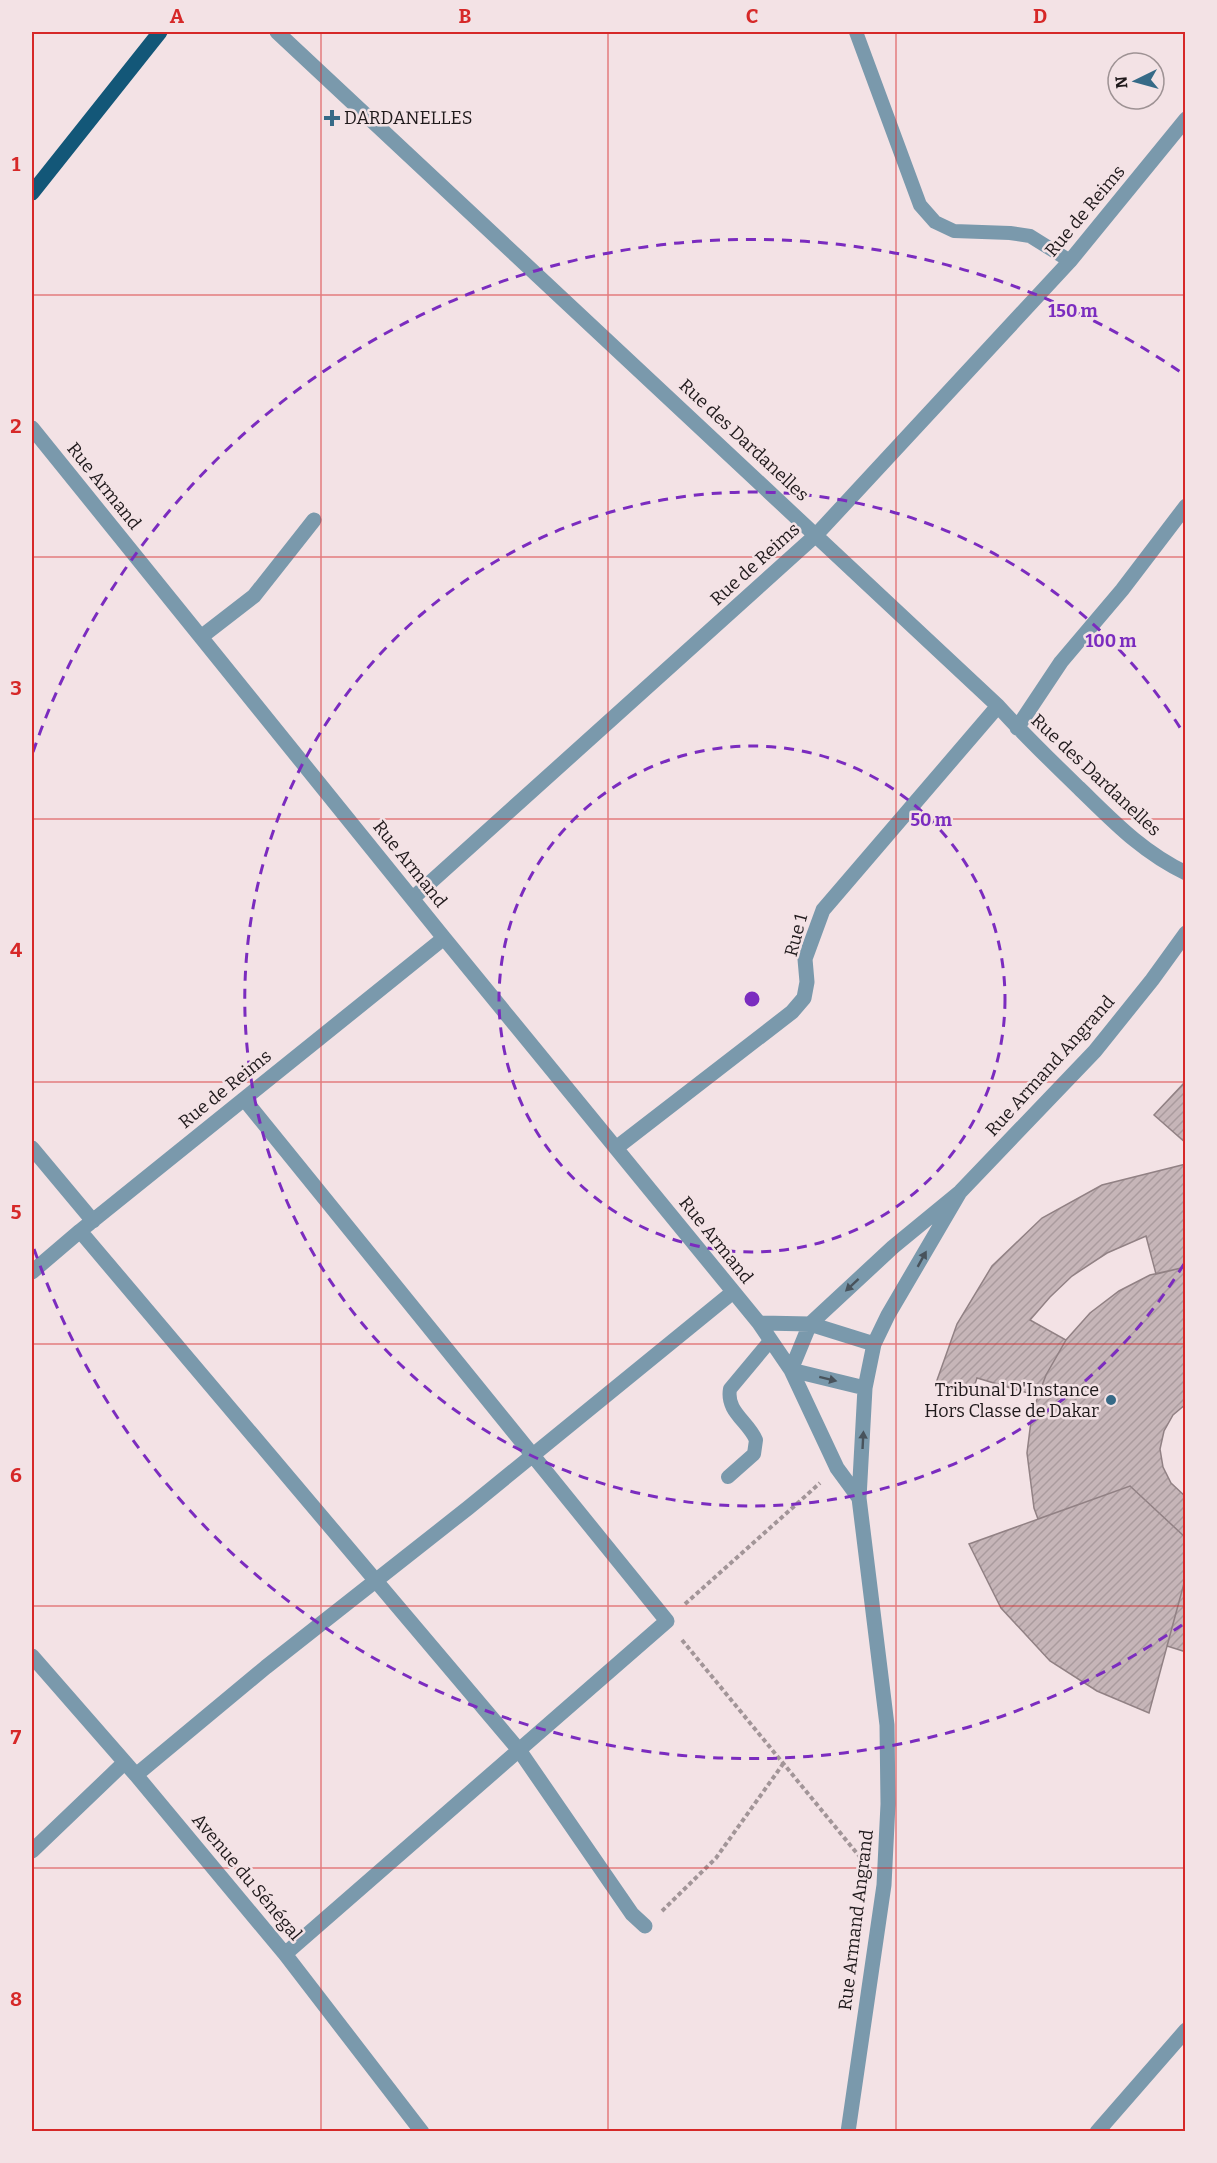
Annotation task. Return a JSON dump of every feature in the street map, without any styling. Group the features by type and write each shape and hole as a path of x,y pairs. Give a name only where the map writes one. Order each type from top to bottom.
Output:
{"main road":[{"path":"32,193 160,32"}],"street":[{"name":"Rue des Dardanelles","path":"277,32 816,534 998,706 1017,728 1136,843 1166,864 1185,873"},
{"name":"Rue de Reims","path":"413,898 816,534 1070,261 1185,119"},
{"name":"Rue Armand","path":"32,428 759,1323 791,1370"},
{"path":"1017,728 1061,662 1122,590 1185,506"},
{"path":"201,637 254,596 314,520"},
{"name":"Rue 1","path":"616,1148 792,1012 804,998 807,982 806,959 823,910 998,706"},
{"name":"Rue Armand Angrand","path":"859,1498 837,1468 791,1370 810,1324 893,1247 960,1192 1095,1051 1152,980 1185,933"},
{"name":"Rue de Reims","path":"32,1272 444,938"},
{"path":"244,1099 667,1621 285,1954"},
{"path":"32,1148 93,1221"},
{"name":"Rue Armand Angrand","path":"848,2132 884,1885 888,1804 887,1725 859,1498 865,1388 874,1344 888,1315 960,1192"},
{"path":"80,1231 519,1750 632,1914 645,1926"},
{"path":"136,1775 266,1667 468,1508 733,1292"},
{"path":"759,1323 810,1324 874,1344"},
{"path":"791,1370 865,1388"},
{"name":"Avenue du Sénégal","path":"32,1656 136,1775 285,1954 422,2132"},
{"path":"32,1851 124,1763"},
{"path":"1097,2132 1185,2030"}],"lane":[{"path":"856,32 920,205 934,222 954,231 1030,236 1070,261"},
{"path":"728,1476 754,1454 756,1440 732,1409 730,1389 770,1341"}],"path":[{"path":"837,1468 667,1621 884,1885"},
{"path":"645,1926 716,1858 783,1764"}],"building":[{"path":"1186,1081 1186,1143 1154,1115"},
{"path":"1186,1164 1186,1267 1156,1274 1146,1236 1107,1253 1072,1276 1030,1320 1066,1340 1046,1375 1038,1396 977,1378 972,1393 936,1383 957,1324 992,1266 1042,1218 1102,1185"},
{"name":"Tribunal D'Instance Hors Classe de Dakar","path":"1186,1267 1186,1404 1173,1415 1164,1431 1160,1449 1163,1467 1171,1483 1186,1497 1186,1538 1130,1486 1038,1519 1034,1508 1027,1453 1032,1413 1046,1375 1066,1340 1090,1313 1119,1291 1150,1275"},
{"path":"1130,1486 1186,1538 1186,1576 1149,1713 1097,1691 1050,1661 1001,1608 969,1544"},
{"path":"1186,1576 1186,1652 1167,1646"}],"place":[{"name":"DARDANELLES","path":"332,118"},
{"name":"Tribunal D'Instance Hors Classe de Dakar","path":"1111,1400"}]}
